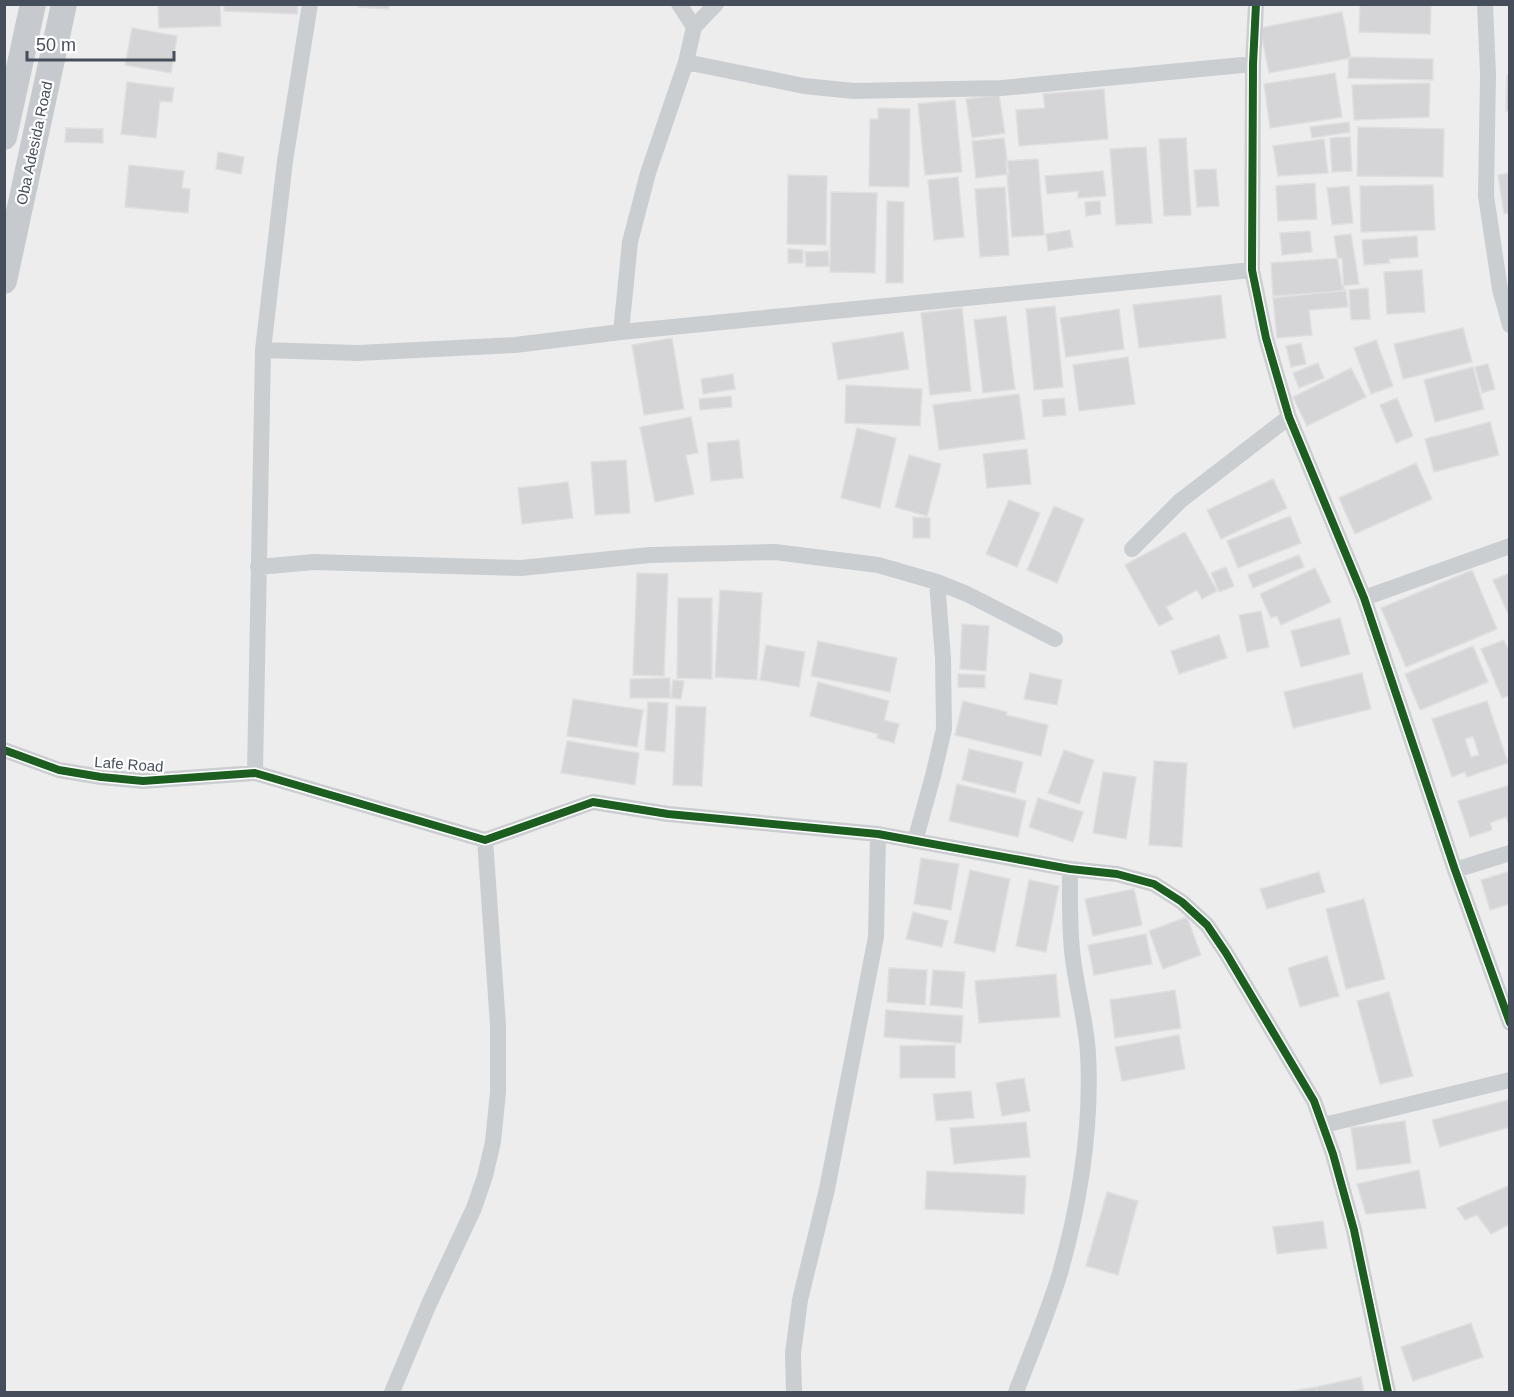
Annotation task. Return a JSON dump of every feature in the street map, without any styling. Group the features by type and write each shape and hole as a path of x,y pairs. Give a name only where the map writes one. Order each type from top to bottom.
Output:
{"main road":[{"path":"4,137 33,4"},
{"name":"Oba Adesida Road","path":"4,281 64,4"}],"street":[{"path":"310,4 285,161 262,350 255,773 485,840 593,802 668,814 878,834 1070,869 1118,874 1154,884 1182,902 1207,926 1226,953 1314,1101 1324,1125 1354,1230 1388,1392"},
{"path":"679,4 694,27"},
{"path":"621,332 630,242 648,174 686,63 694,27 716,4"},
{"path":"1256,4 1253,64 1252,270 1266,338 1289,417 1364,598 1509,1023"},
{"path":"1485,4 1488,74 1486,196 1500,289 1509,325"},
{"path":"686,63 804,86 855,91 1002,88 1253,64"},
{"path":"262,350 358,353 515,345 621,332 1252,270"},
{"path":"1132,549 1180,501 1289,417"},
{"path":"1364,598 1509,546"},
{"path":"258,567 314,562 521,568 650,555 775,552 878,565 937,582 967,594 1055,639"},
{"path":"915,841 944,729 943,658 937,582"},
{"name":"Lafe Road","path":"4,750 59,770 143,781 255,773"},
{"path":"794,1392 793,1353 800,1300 827,1189 876,937 878,834"},
{"path":"393,1392 429,1304 474,1208 493,1142 498,1092 498,1025 485,840"},
{"path":"1455,870 1509,853"},
{"path":"1016,1392 1060,1274 1082,1177 1088,1104 1088,1053 1082,1001 1073,961 1070,869"},
{"path":"1324,1125 1509,1080"}],"building":[{"path":"158,4 220,4 221,26 159,28"},
{"path":"224,4 298,4 297,14 224,11"},
{"path":"358,4 389,4 389,9 358,7"},
{"path":"1360,4 1431,4 1430,34 1359,32"},
{"path":"1342,12 1351,58 1269,73 1260,28"},
{"path":"132,28 177,36 171,73 125,65"},
{"path":"1349,57 1433,59 1433,80 1348,78"},
{"path":"1335,73 1342,117 1270,128 1264,84"},
{"path":"1507,75 1510,75 1510,111 1506,111"},
{"path":"127,82 174,88 172,102 160,101 156,138 121,134"},
{"path":"1430,83 1429,117 1354,120 1352,85"},
{"path":"1104,89 1108,139 1019,146 1016,110 1045,108 1043,94"},
{"path":"999,95 1005,133 972,138 966,99"},
{"path":"955,100 962,172 925,175 918,104"},
{"path":"878,108 910,109 909,187 869,186 870,119 878,119"},
{"path":"1349,122 1350,132 1312,138 1310,127"},
{"path":"1358,127 1444,129 1443,177 1357,176"},
{"path":"66,128 103,129 103,143 65,142"},
{"path":"1350,137 1352,171 1332,172 1330,138"},
{"path":"1004,138 1009,174 976,178 972,141"},
{"path":"1186,138 1191,215 1164,216 1159,139"},
{"path":"1324,139 1328,173 1278,176 1273,146"},
{"path":"1146,147 1152,223 1116,225 1110,149"},
{"path":"218,152 244,157 241,174 216,169"},
{"path":"1038,159 1044,235 1012,237 1006,161"},
{"path":"129,165 184,171 182,188 190,189 188,213 125,207"},
{"path":"1216,169 1219,206 1197,207 1194,170"},
{"path":"1103,171 1106,196 1078,198 1078,191 1047,194 1045,176"},
{"path":"1510,173 1510,213 1504,214 1498,175"},
{"path":"788,175 827,176 826,245 787,244"},
{"path":"958,177 964,237 934,240 928,180"},
{"path":"1315,183 1317,219 1278,221 1276,186"},
{"path":"1433,185 1435,230 1361,232 1360,186"},
{"path":"1349,186 1353,223 1332,225 1327,188"},
{"path":"1005,187 1009,255 980,257 975,189"},
{"path":"831,192 877,193 875,273 830,272"},
{"path":"887,201 904,202 903,283 886,283"},
{"path":"1100,201 1101,214 1086,216 1085,202"},
{"path":"1070,230 1073,247 1048,251 1046,234"},
{"path":"1310,231 1312,252 1282,255 1280,233"},
{"path":"1351,234 1359,284 1342,286 1334,236"},
{"path":"1417,236 1418,257 1389,259 1390,263 1364,265 1362,240"},
{"path":"788,249 803,250 803,263 788,263"},
{"path":"828,251 829,266 806,267 805,252"},
{"path":"1342,258 1344,291 1273,296 1271,263"},
{"path":"1422,270 1425,312 1387,314 1384,272"},
{"path":"1368,288 1370,319 1351,320 1349,290"},
{"path":"1346,290 1348,307 1309,310 1312,335 1277,338 1273,298"},
{"path":"1221,295 1226,338 1139,348 1133,305"},
{"path":"1055,306 1063,387 1034,390 1026,309"},
{"path":"962,308 971,391 930,395 921,313"},
{"path":"1119,309 1124,349 1066,357 1060,318"},
{"path":"1006,316 1015,389 983,393 974,320"},
{"path":"1463,328 1472,362 1403,379 1394,344"},
{"path":"903,332 909,369 838,380 832,343"},
{"path":"672,338 684,409 644,415 632,345"},
{"path":"1376,340 1393,386 1371,394 1354,348"},
{"path":"1301,343 1306,364 1291,367 1286,346"},
{"path":"1128,357 1135,404 1079,411 1073,365"},
{"path":"1318,363 1324,378 1299,388 1293,373"},
{"path":"1488,364 1495,389 1482,393 1475,367"},
{"path":"1473,367 1484,409 1435,422 1424,380"},
{"path":"1351,368 1366,397 1307,426 1293,397"},
{"path":"733,374 735,389 703,394 701,379"},
{"path":"846,385 922,389 920,426 845,423"},
{"path":"1019,394 1025,439 939,450 933,405"},
{"path":"731,396 732,407 700,410 699,399"},
{"path":"1064,398 1066,415 1043,417 1042,400"},
{"path":"1397,398 1413,436 1396,443 1380,405"},
{"path":"691,417 698,453 686,455 694,494 655,502 640,427"},
{"path":"1490,422 1499,455 1434,472 1425,439"},
{"path":"857,428 896,438 880,508 841,498"},
{"path":"739,440 743,478 711,481 707,443"},
{"path":"1027,449 1031,484 987,488 983,454"},
{"path":"909,455 941,464 927,516 895,507"},
{"path":"626,460 630,513 595,515 591,462"},
{"path":"1416,463 1432,499 1355,534 1339,498"},
{"path":"1273,479 1287,508 1221,539 1207,510"},
{"path":"568,482 573,518 522,524 518,488"},
{"path":"1009,500 1040,513 1017,567 986,554"},
{"path":"1054,506 1084,519 1057,583 1027,570"},
{"path":"1290,516 1301,543 1238,568 1227,541"},
{"path":"913,517 930,518 930,538 913,538"},
{"path":"1185,532 1217,591 1202,599 1197,590 1166,607 1173,619 1159,626 1125,565"},
{"path":"1299,555 1304,567 1253,588 1248,575"},
{"path":"1226,567 1234,586 1219,592 1211,573"},
{"path":"1315,568 1331,602 1281,625 1277,616 1271,618 1260,594"},
{"path":"1472,570 1497,629 1406,667 1381,608"},
{"path":"637,573 668,574 664,676 633,675"},
{"path":"1510,573 1510,616 1509,616 1493,580"},
{"path":"720,590 762,593 757,680 715,677"},
{"path":"678,598 712,598 712,679 677,678"},
{"path":"1261,611 1269,647 1247,652 1239,615"},
{"path":"1340,618 1350,654 1301,667 1291,631"},
{"path":"962,624 989,626 986,671 960,669"},
{"path":"1219,635 1227,658 1179,674 1171,651"},
{"path":"1504,640 1510,653 1510,695 1502,698 1481,649"},
{"path":"818,641 897,658 890,692 811,676"},
{"path":"766,645 805,652 799,687 760,680"},
{"path":"1473,646 1488,682 1420,710 1405,674"},
{"path":"1030,673 1062,680 1057,705 1024,699"},
{"path":"1362,673 1371,709 1293,728 1284,692"},
{"path":"958,674 985,675 985,688 958,687"},
{"path":"670,678 670,698 630,698 630,679"},
{"path":"673,680 684,681 681,699 671,698"},
{"path":"818,682 889,701 884,720 899,724 894,743 877,738 878,734 810,716"},
{"path":"573,699 643,710 637,747 567,736"},
{"path":"963,701 1048,725 1041,756 955,735"},
{"path":"1487,701 1508,763 1467,777 1465,772 1452,777 1432,719","holes":["1473,736 1479,755 1471,757 1465,739"]},
{"path":"648,702 668,703 665,752 645,750"},
{"path":"676,706 706,707 702,786 673,785"},
{"path":"567,741 639,753 635,785 561,773"},
{"path":"969,749 1023,762 1015,793 962,780"},
{"path":"1064,750 1094,760 1079,804 1048,793"},
{"path":"1154,761 1187,763 1182,847 1149,845"},
{"path":"1103,772 1136,777 1126,839 1093,833"},
{"path":"957,784 1026,801 1018,837 949,821"},
{"path":"1510,785 1510,821 1508,822 1506,817 1490,823 1492,830 1470,837 1458,801"},
{"path":"1038,798 1083,812 1073,842 1029,827"},
{"path":"921,858 959,864 951,910 914,904"},
{"path":"970,870 1010,879 995,952 954,943"},
{"path":"1510,871 1510,904 1490,910 1481,880"},
{"path":"1319,872 1325,892 1267,909 1260,889"},
{"path":"1029,880 1059,886 1046,952 1016,946"},
{"path":"1134,889 1142,925 1093,936 1085,899"},
{"path":"1364,899 1385,979 1346,989 1326,909"},
{"path":"913,912 948,921 942,947 906,939"},
{"path":"1187,917 1201,955 1163,969 1149,931"},
{"path":"1146,934 1152,964 1094,975 1088,945"},
{"path":"1327,956 1339,996 1300,1007 1288,968"},
{"path":"889,968 927,970 925,1005 887,1002"},
{"path":"933,970 965,972 962,1008 930,1005"},
{"path":"1056,974 1060,1017 979,1023 975,981"},
{"path":"1175,990 1181,1028 1115,1038 1110,1000"},
{"path":"1389,992 1413,1076 1380,1084 1357,1001"},
{"path":"886,1010 963,1016 961,1043 884,1037"},
{"path":"1179,1035 1185,1069 1122,1081 1115,1047"},
{"path":"955,1045 955,1078 900,1078 900,1046"},
{"path":"1024,1078 1030,1111 1002,1116 996,1083"},
{"path":"971,1091 974,1118 936,1121 933,1094"},
{"path":"1508,1100 1510,1127 1440,1147 1432,1120"},
{"path":"1405,1121 1411,1163 1357,1170 1351,1128"},
{"path":"1026,1122 1030,1157 954,1164 950,1128"},
{"path":"1419,1170 1426,1208 1366,1214 1357,1184"},
{"path":"927,1171 1026,1176 1024,1214 925,1209"},
{"path":"1510,1185 1510,1224 1491,1234 1477,1215 1465,1220 1457,1208"},
{"path":"1107,1192 1138,1201 1118,1275 1086,1266"},
{"path":"1323,1221 1327,1248 1277,1254 1273,1227"},
{"path":"1471,1323 1483,1357 1413,1381 1401,1347"},
{"path":"1361,1377 1364,1392 1317,1392 1316,1387"},
{"path":"1316,1387 1317,1392 1286,1392"}],"cycle path":[{"path":"1256,4 1253,64 1252,270 1266,338 1289,417 1364,598 1455,870 1510,1023"},
{"path":"4,750 59,770 143,781 255,773 485,840 593,802 668,814 878,834 1070,869 1117,874 1154,884 1182,902 1207,925 1314,1101 1333,1154 1354,1230 1388,1392"}]}
